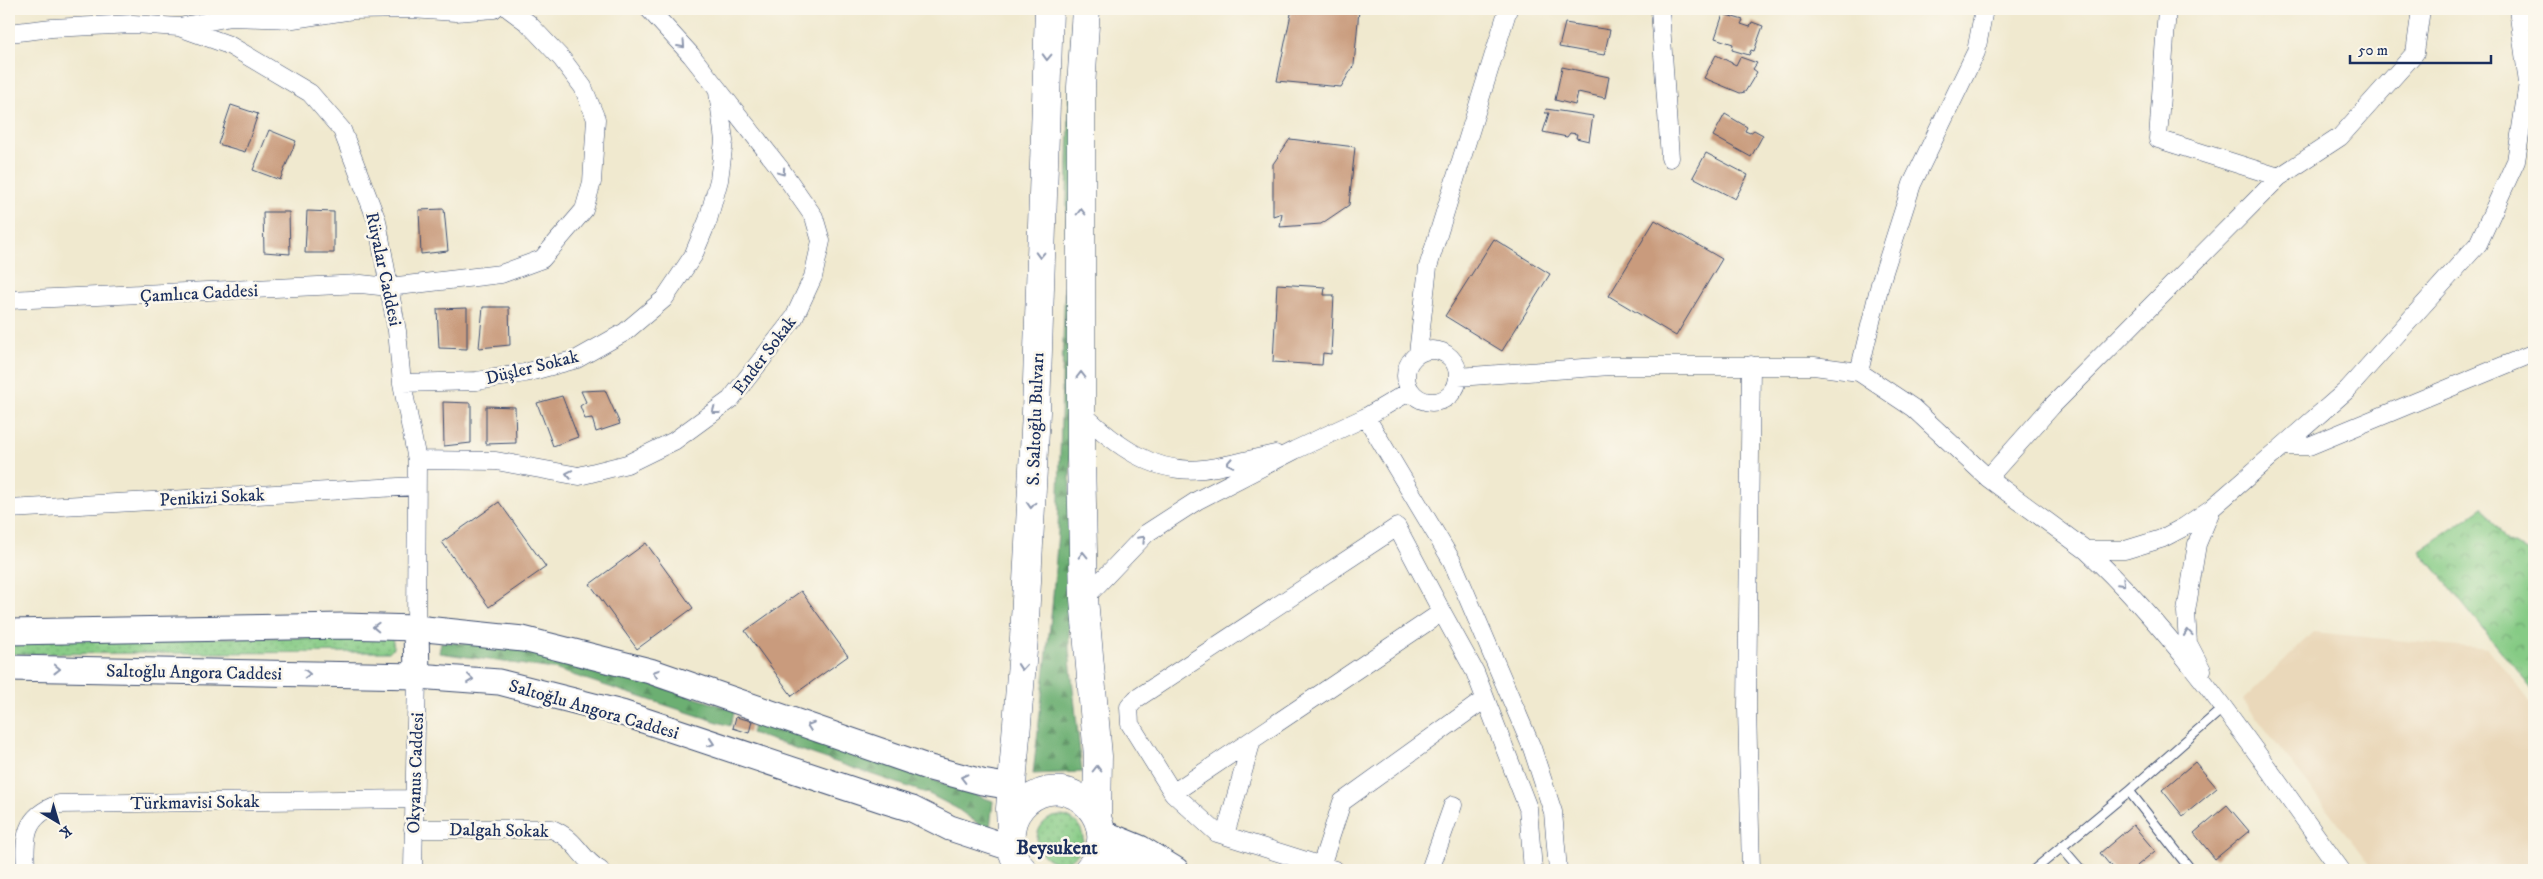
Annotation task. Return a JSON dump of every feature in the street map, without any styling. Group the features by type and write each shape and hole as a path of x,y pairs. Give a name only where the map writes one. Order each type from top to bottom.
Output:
{"main road":[{"name":"S. Saltoğlu Bulvarı","path":"1015,856 1012,787 1024,638 1036,412 1049,9"},
{"path":"1086,9 1082,87 1081,412 1084,600 1098,756 1100,850 1092,866"},
{"path":"1015,856 1015,816 1024,804 1038,795 1053,791 1076,796 1089,806 1099,825"}],"street":[{"path":"179,28 230,17 293,19 353,10 411,9 456,12 494,9"},
{"name":"Çamlıca Caddesi","path":"9,300 361,284 389,287 501,274 542,259 584,210 592,182 596,119 584,87 562,59 528,23 509,9"},
{"name":"Ender Sokak","path":"417,460 496,461 579,476 627,464 674,442 730,400 794,318 813,277 821,241 814,217 779,168 691,55 649,9"},
{"path":"1418,353 1428,267 1508,9"},
{"path":"1660,9 1670,158"},
{"path":"1859,372 1880,284 1912,184 1976,52 1984,9"},
{"path":"2167,9 2158,139 2279,177"},
{"path":"1988,478 2052,406 2279,177 2340,137 2415,52 2421,9"},
{"path":"2086,550 2125,550 2161,538 2184,527 2212,508 2347,390 2478,244 2516,160 2528,83 2518,9"},
{"name":"Rüyalar Caddesi","path":"9,33 52,28 134,24 179,28 229,44 310,93 342,130 377,222 397,331 402,383 417,460 416,628"},
{"name":"Düşler Sokak","path":"402,383 476,381 525,373 577,360 625,332 664,298 693,256 708,220 719,180 724,142 718,92"},
{"path":"1434,349 1449,355 1454,362 1458,377 1451,394 1443,399 1425,401 1410,391 1405,375 1411,359 1418,353 1434,349"},
{"path":"2283,446 2309,446 2534,353"},
{"path":"1751,365 1747,708 1751,870"},
{"path":"1458,377 1610,366 1814,366 1859,372 1913,408 1988,478 2086,550 2125,586 2223,708 2341,870"},
{"path":"1084,600 1147,533 1198,500 1295,450 1366,417 1410,391"},
{"path":"1081,412 1104,434 1136,456 1167,467 1201,469 1295,450"},
{"path":"1366,417 1452,561 1532,748 1552,812 1558,870"},
{"name":"Penikizi Sokak","path":"9,509 416,486"},
{"path":"2212,508 2197,544 2186,612 2188,643 2223,708"},
{"path":"1485,699 1342,802 1328,868 1217,833 1173,793 1130,724 1129,707 1136,700 1397,528 1475,672 1528,808 1533,870"},
{"path":"1173,793 1442,612"},
{"path":"9,632 343,626 416,628 487,634 560,647 650,671 939,771 982,782 1012,787"},
{"path":"416,628 417,676"},
{"name":"Saltoğlu Angora Caddesi","path":"9,668 417,676 499,682 581,702 886,800 912,809 950,828 1015,856"},
{"name":"Okyanus Caddesi","path":"412,870 417,676"},
{"path":"1226,835 1252,740"},
{"name":"Türkmavisi Sokak","path":"26,870 25,844 31,822 39,812 59,804 414,799"},
{"path":"1430,870 1453,805"},
{"path":"1099,825 1176,870"},
{"name":"Dalgah Sokak","path":"413,829 552,829 566,835 590,865 600,870"},
{"path":"1092,866 1154,870"}],"lane":[{"path":"2034,870 2129,791 2223,708"},
{"path":"2129,791 2191,870"},
{"path":"2062,848 2080,870"}],"shaded area":[{"path":"2313,632 2488,649 2534,708 2534,870 2374,870 2243,700"}],"green space":[{"path":"1072,9 1082,9 1069,522 1069,650 1082,772 1033,774 1052,608 1058,532"},
{"path":"2483,507 2506,542 2534,554 2534,692 2420,551"},
{"path":"392,637 394,647 389,652 9,654 9,639"},
{"path":"441,642 530,647 735,710 730,726 554,669 439,653"},
{"path":"756,718 993,801 990,829 984,828 956,808 929,794 751,733"},
{"path":"1065,816 1077,822 1082,830 1082,848 1077,856 1069,861 1055,862 1043,856 1038,848 1037,834 1043,822 1051,817"}],"building":[{"path":"1292,9 1359,10 1354,65 1341,87 1277,81"},
{"path":"1600,9 1623,9 1622,15"},
{"path":"1723,14 1743,20 1741,24 1750,27 1752,22 1763,26 1754,51 1751,50 1749,55 1732,50 1733,44 1715,38"},
{"path":"1565,23 1610,30 1604,55 1559,47"},
{"path":"1716,55 1736,65 1740,57 1757,63 1753,69 1757,72 1745,92 1740,93 1704,78"},
{"path":"1562,67 1609,77 1605,98 1578,92 1575,105 1555,100"},
{"path":"231,105 258,114 245,152 218,144"},
{"path":"1546,109 1593,116 1589,141 1576,138 1577,134 1570,133 1567,137 1543,132 1549,113 1545,113"},
{"path":"1725,114 1747,127 1745,131 1750,133 1754,130 1763,135 1751,157 1713,136"},
{"path":"269,130 296,141 280,180 253,170"},
{"path":"1290,139 1355,147 1349,205 1321,224 1280,227 1282,213 1273,216 1273,164"},
{"path":"1706,153 1748,175 1735,199 1693,177"},
{"path":"444,209 448,251 421,254 419,210"},
{"path":"307,211 334,212 334,253 305,253"},
{"path":"263,212 289,212 290,254 264,252"},
{"path":"1655,220 1722,259 1676,336 1609,296"},
{"path":"1494,239 1550,274 1502,351 1445,316"},
{"path":"1277,284 1325,287 1324,295 1334,295 1331,354 1323,353 1322,365 1273,362"},
{"path":"483,307 509,307 510,345 479,348"},
{"path":"467,308 467,349 439,348 437,309"},
{"path":"605,390 620,424 596,432 592,418 585,419 580,406 586,402 581,391"},
{"path":"562,396 578,437 553,446 537,403"},
{"path":"443,402 471,403 471,443 444,446"},
{"path":"486,406 515,407 516,443 486,444"},
{"path":"499,502 546,567 489,607 442,542"},
{"path":"646,543 693,608 637,649 590,584"},
{"path":"801,591 848,656 792,696 745,631"},
{"path":"736,717 752,721 749,733 733,728"},
{"path":"2195,762 2217,788 2183,816 2162,790"},
{"path":"2227,805 2249,831 2215,859 2194,833"},
{"path":"2133,825 2155,851 2132,870 2114,870 2100,853"}],"district":[{"name":"Beysukent","path":"1057,847"}]}
